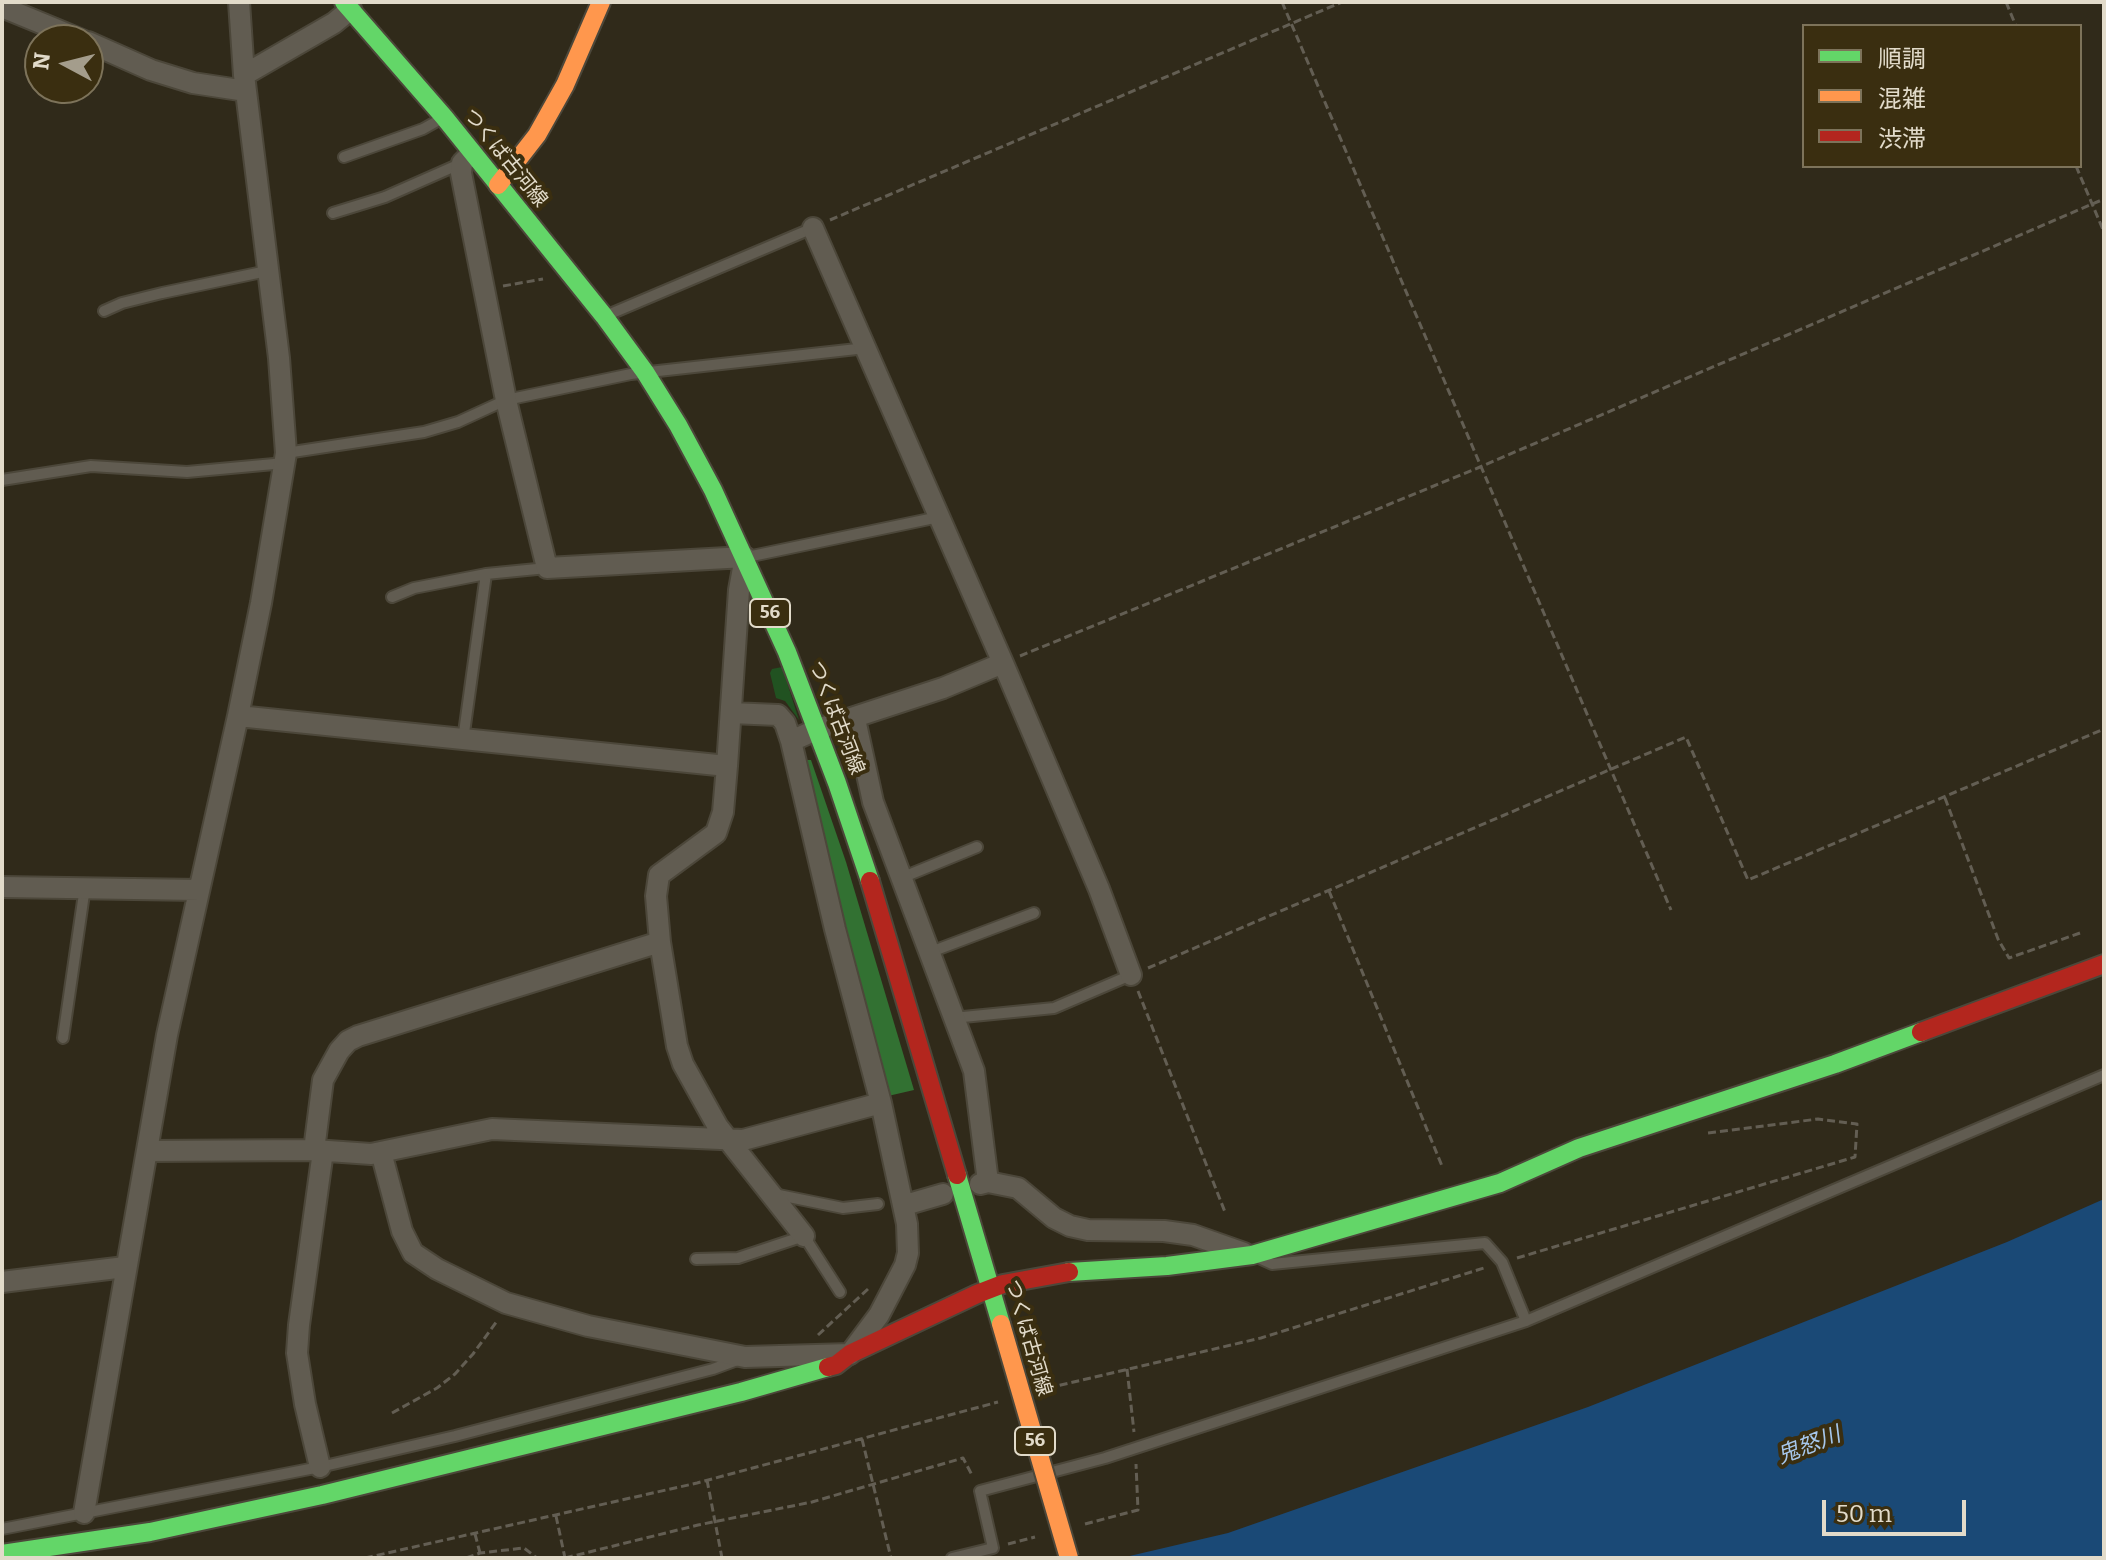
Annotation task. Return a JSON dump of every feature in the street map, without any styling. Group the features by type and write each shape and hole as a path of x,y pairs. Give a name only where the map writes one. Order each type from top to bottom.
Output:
{"street":[{"path":"84,1513 167,1035 238,716 286,458 279,358 245,83 239,2"},
{"path":"498,185 537,135 565,85 601,2"},
{"path":"104,49 151,70 228,91 245,83 317,33 348,5"},
{"name":"つくば古河線","path":"348,5 444,117 467,158 498,185 567,268 645,372 685,438 745,557 818,729 866,868 1069,1558"},
{"path":"13,7 49,24"},
{"path":"467,158 483,288 506,400 547,568 745,557 739,590 723,812 716,833 659,875 656,896 660,942 677,1046 700,1096 728,1140 804,1236"},
{"path":"813,228 1003,663 1099,889 1131,975"},
{"path":"791,741 1003,663"},
{"path":"731,713 778,715 785,723 905,1205 909,1240 905,1265 879,1315 850,1354"},
{"path":"238,716 727,766"},
{"path":"855,719 873,802 974,1071 984,1183 1018,1188 1054,1218 1070,1226 1088,1230 1164,1231 1193,1235 1252,1255"},
{"path":"2,887 199,890"},
{"path":"320,1467 297,1353 323,1080 339,1051 358,1036 660,942"},
{"path":"2,1554 150,1532 322,1495 741,1392 836,1365 850,1354 991,1288 1063,1272 1181,1265 1252,1255 1500,1183 1579,1148 1835,1064 2104,964"},
{"path":"147,1151 381,1152 492,1129 743,1140 881,1103"},
{"path":"381,1152 402,1231 413,1253 437,1269 506,1303 574,1323 745,1357 850,1354"},
{"path":"905,1205 943,1194"},
{"path":"2,1282 125,1267"}],"lane":[{"path":"344,157 423,129 444,117"},
{"path":"333,213 385,197 467,158"},
{"path":"604,316 813,228"},
{"path":"104,311 162,293 267,271"},
{"path":"2,480 91,466 187,472 286,458 424,432 458,422 506,400 645,372 866,348"},
{"path":"745,557 939,517"},
{"path":"392,597 414,588 486,574 547,568"},
{"path":"463,740 486,574"},
{"path":"901,878 977,847"},
{"path":"63,1038 85,887"},
{"path":"928,953 1034,913"},
{"path":"952,1018 1054,1008 1131,975"},
{"path":"952,1558 993,1548 980,1491 1135,1447 1526,1321 2104,1075"},
{"path":"773,1194 843,1208 878,1204"},
{"path":"696,1259 738,1258 804,1236 840,1292"},
{"path":"1252,1255 1272,1264 1485,1243 1502,1262 1526,1321"},
{"path":"2,1529 320,1467 455,1436 713,1369 745,1357"}],"path":[{"path":"1282,2 1671,910"},
{"path":"813,228 1342,2"},
{"path":"2006,2 2015,24"},
{"path":"2077,168 2104,232"},
{"path":"1003,663 1480,467 2104,199"},
{"path":"483,288 556,277 567,268"},
{"path":"1225,1212 1131,975 1686,737 1748,880 2104,729"},
{"path":"1945,797 1998,939 2009,958 2080,933"},
{"path":"1329,891 1442,1166"},
{"path":"1035,1392 1261,1338 1502,1262 1855,1157 1857,1124 1818,1119 1699,1134"},
{"path":"392,1413 455,1374 480,1345 506,1303"},
{"path":"1080,1525 1138,1510 1127,1369"},
{"path":"365,1558 707,1480 1005,1400"},
{"path":"862,1439 891,1558"},
{"path":"556,1516 565,1558 812,1502 872,1482 963,1458 980,1491"},
{"path":"707,1480 722,1558"},
{"path":"475,1534 480,1553"},
{"path":"993,1548 1037,1537"},
{"path":"466,1558 480,1553 524,1548 537,1558"},
{"path":"397,1552 399,1558"}],"green space":[{"path":"782,667 799,720 785,701 776,698 770,673 772,669"},
{"path":"803,760 811,760 846,862 914,1090 888,1096"}],"water":[{"name":"鬼怒川","path":"2104,1199 2104,1558 1121,1558 1228,1533 1588,1407 2007,1242"}],"traffic: fast":[{"path":"344,2 444,117 604,316 645,372 678,425 713,490 787,652 870,881"},
{"path":"1069,1272 1167,1266 1252,1255 1500,1183 1579,1148 1835,1064 1921,1032"},
{"path":"957,1175 1001,1324"},
{"path":"2,1554 150,1532 322,1495 741,1392 828,1367"}],"traffic: slow":[{"path":"498,185 537,135 565,85 601,2"},
{"path":"1001,1324 1069,1558"}],"traffic: jam":[{"path":"870,881 957,1175"},
{"path":"1921,1032 2104,964"},
{"path":"828,1367 977,1294 1003,1284 1069,1272"}]}
